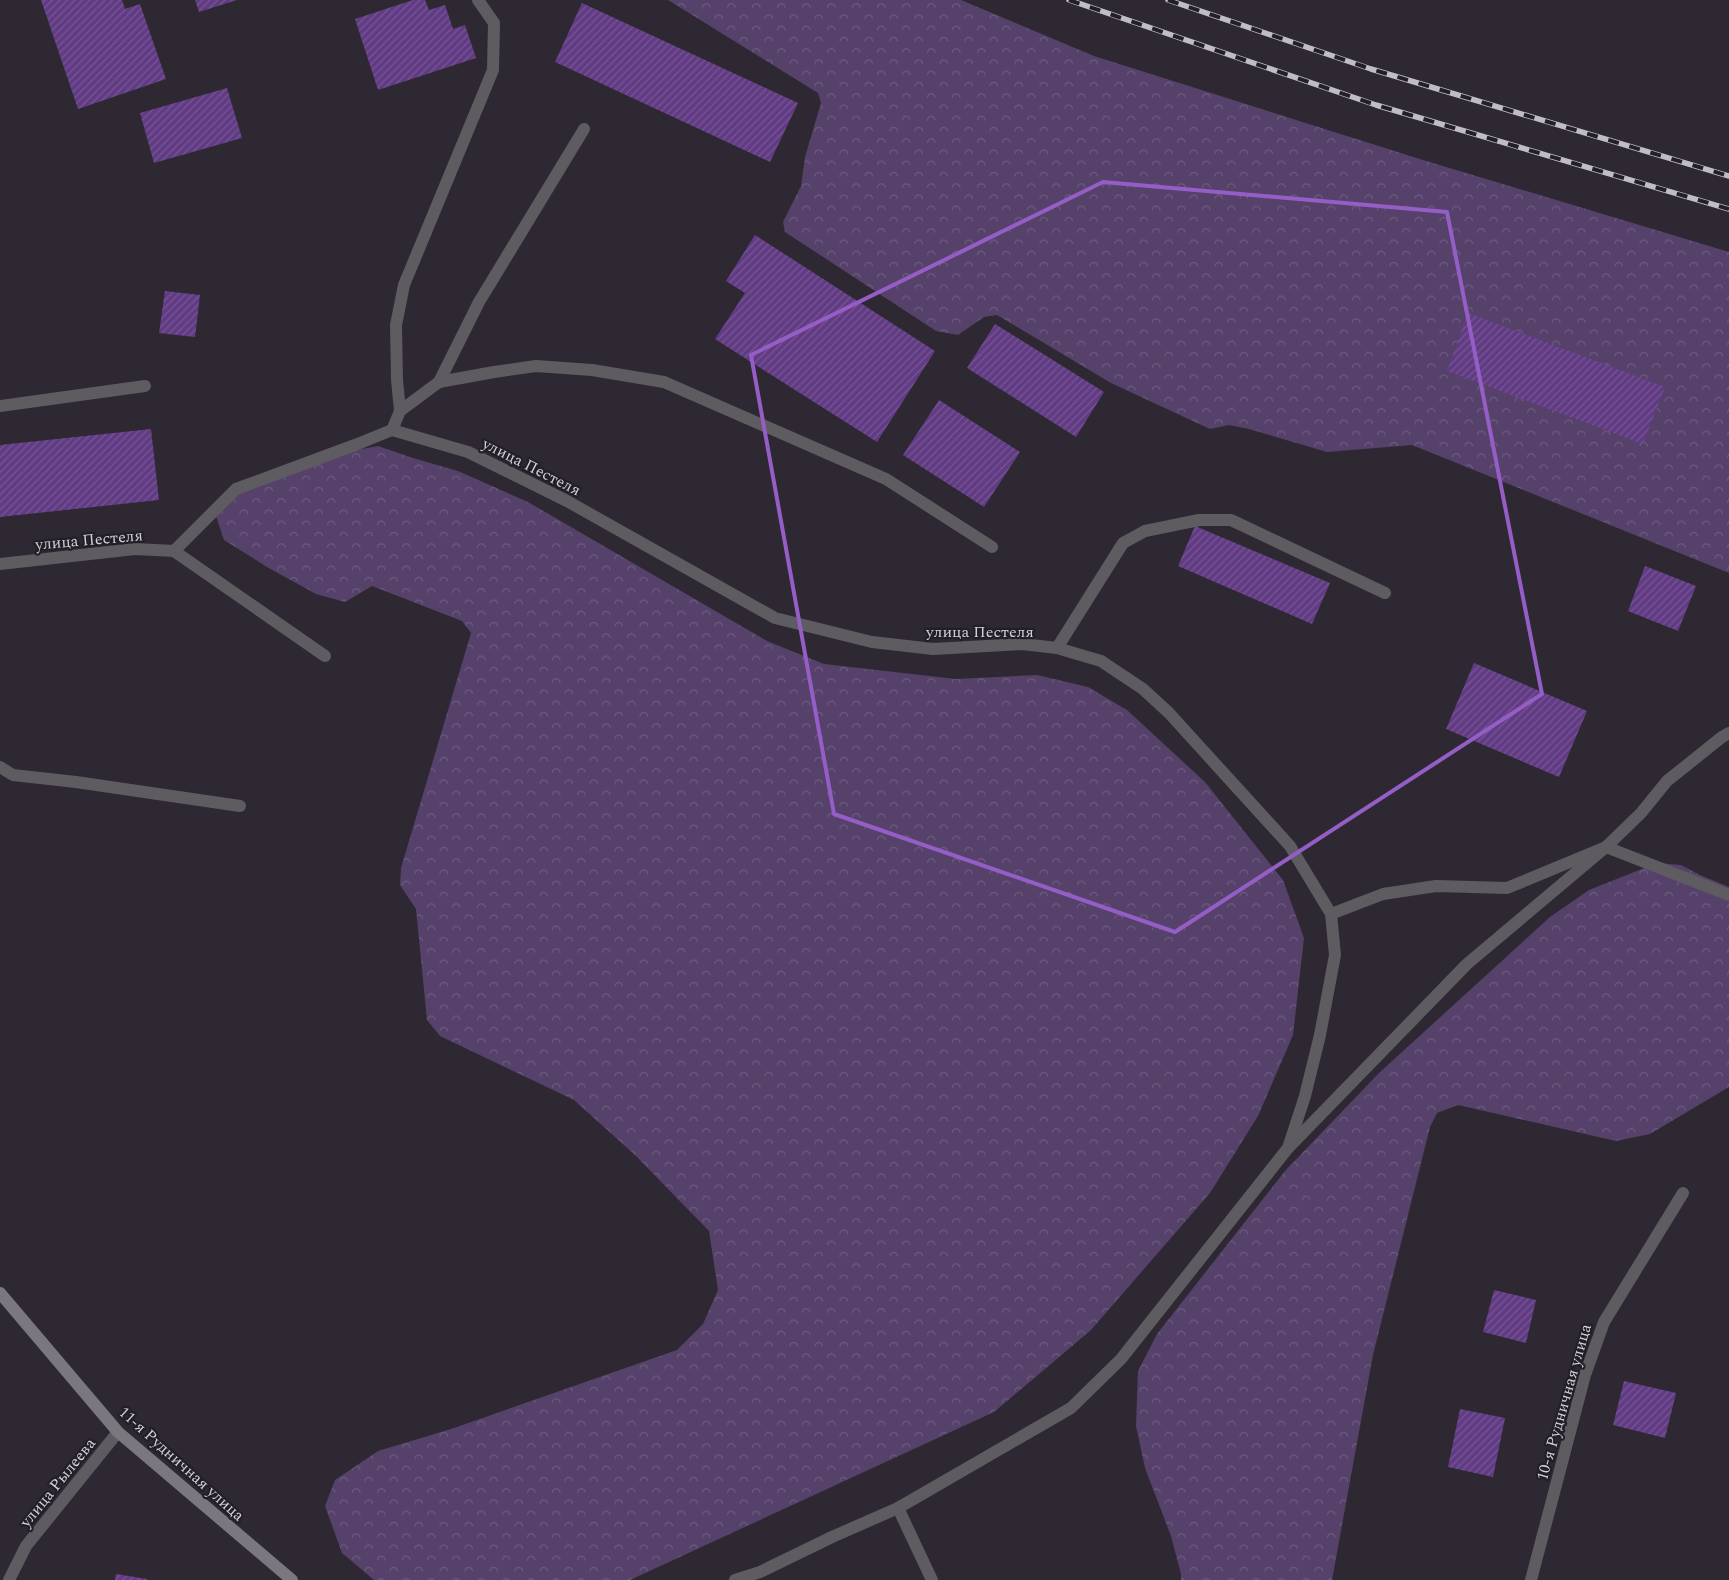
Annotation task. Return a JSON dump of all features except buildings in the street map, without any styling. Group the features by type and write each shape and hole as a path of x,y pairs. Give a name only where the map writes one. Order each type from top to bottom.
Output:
{"main road":[{"name":"11-я Рудничная улица","path":"0,1293 118,1432 292,1580"}],"street":[{"path":"400,412 397,380 396,325 404,285 493,70 494,23 478,0"},
{"path":"325,656 174,551 236,490 392,430 400,412 439,382 479,302 584,129"},
{"path":"439,382 536,366 592,370 664,382 886,479 992,547"},
{"path":"0,406 145,386"},
{"name":"улица Пестеля","path":"392,430 468,452 567,500 775,618 872,642 933,649 1022,644 1057,648 1101,660 1143,689 1169,712 1290,846 1331,914"},
{"path":"1057,648 1123,544 1145,531 1199,520 1231,520 1385,593"},
{"name":"улица Пестеля","path":"0,564 135,549 174,551"},
{"path":"734,1580 760,1572 898,1508 1071,1408 1121,1359 1288,1148 1467,964 1606,847 1641,812 1667,781 1729,733"},
{"path":"0,767 12,775 76,782 240,806"},
{"path":"1288,1148 1305,1096 1320,1035 1334,964 1335,955 1331,914 1383,894 1436,886 1506,888 1606,847 1729,895"},
{"name":"10-я Рудничная улица","path":"1531,1580 1585,1375 1604,1322 1683,1193"},
{"name":"улица Рылеева","path":"10,1580 26,1546 118,1432"},
{"path":"898,1508 932,1580"}],"highlighted area":[{"path":"1103,182 1447,212 1542,694 1175,932 834,814 751,355"}],"green space":[{"path":"668,0 961,0 1094,56 1423,160 1729,252 1729,573 1412,445 1327,452 1229,425 1210,429 1111,383 997,315 984,317 958,335 936,331 785,232 783,222 801,186 805,157 821,103 818,93"},
{"path":"378,446 458,471 528,502 767,641 824,664 956,679 1037,675 1088,687 1127,710 1205,782 1283,880 1304,938 1293,1035 1258,1116 1210,1193 1091,1330 994,1412 630,1580 374,1580 342,1553 325,1506 335,1480 378,1451 451,1429 677,1350 703,1324 718,1290 709,1231 635,1155 574,1100 440,1036 427,1020 416,909 400,885 401,868 471,633 462,621 372,586 345,602 316,594 267,567 224,540 216,516 238,493 328,455"},
{"path":"1657,863 1681,865 1729,887 1729,1087 1650,1134 1616,1141 1458,1105 1437,1113 1430,1127 1373,1355 1332,1580 1181,1580 1171,1536 1145,1468 1136,1426 1138,1371 1157,1334 1285,1171 1379,1073 1550,917 1589,890"}],"railway":[{"path":"1069,0 1376,105 1729,209"},
{"path":"1168,0 1371,69 1729,176"}]}
